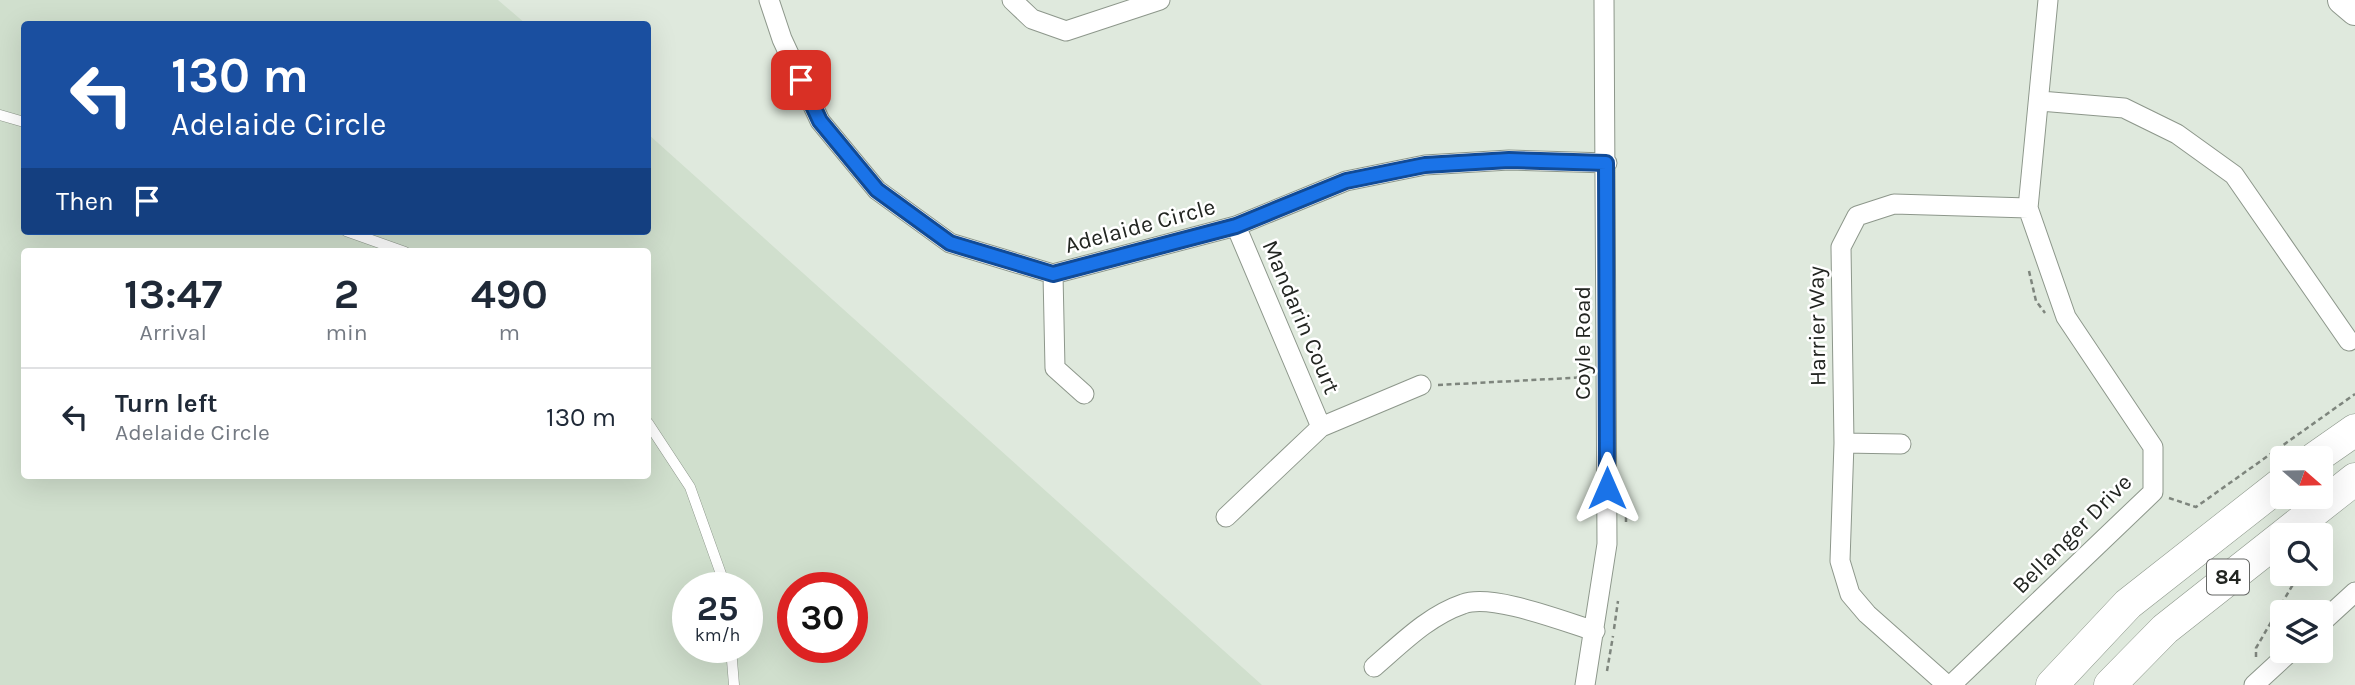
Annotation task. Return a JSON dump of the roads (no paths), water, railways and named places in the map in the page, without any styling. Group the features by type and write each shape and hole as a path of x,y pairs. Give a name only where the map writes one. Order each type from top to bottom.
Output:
{"main road":[{"path":"2342,0 2355,11"},
{"path":"2332,446 2355,430"},
{"name":"84","path":"2110,685 2165,629 2321,502 2355,479"},
{"name":"84","path":"2052,685 2128,604 2270,492"}],"street":[{"name":"Adelaide Circle","path":"769,0 782,39 820,121 877,190 950,243 1053,274 1236,226 1346,181 1425,165 1509,160 1606,163"},
{"path":"1012,0 1032,19 1066,31 1160,0"},
{"name":"Coyle Road","path":"1585,685 1607,544 1604,0"},
{"name":"Bellanger Drive","path":"1949,685 2153,492 2153,447 2066,317 2028,208 2048,0"},
{"path":"2040,101 2124,108 2177,134 2234,175 2349,341"},
{"name":"Harrier Way","path":"1949,685 1867,614 1850,594 1840,561 1844,443 1841,247 1857,216 1894,204 2028,208"},
{"name":"Mandarin Court","path":"1236,226 1321,427"},
{"path":"1053,274 1055,368 1084,394"},
{"name":"Mandarin Court","path":"1226,517 1321,427 1421,385"},
{"path":"1844,443 1901,444"},
{"path":"2333,612 2355,592"},
{"path":"1374,667 1422,625 1465,603 1513,606 1595,631"},
{"path":"2255,685 2278,663"}],"lane":[{"path":"0,115 21,121"},
{"path":"357,235 394,248"},
{"path":"651,428 690,487 720,572"},
{"path":"732,663 734,685"}]}
